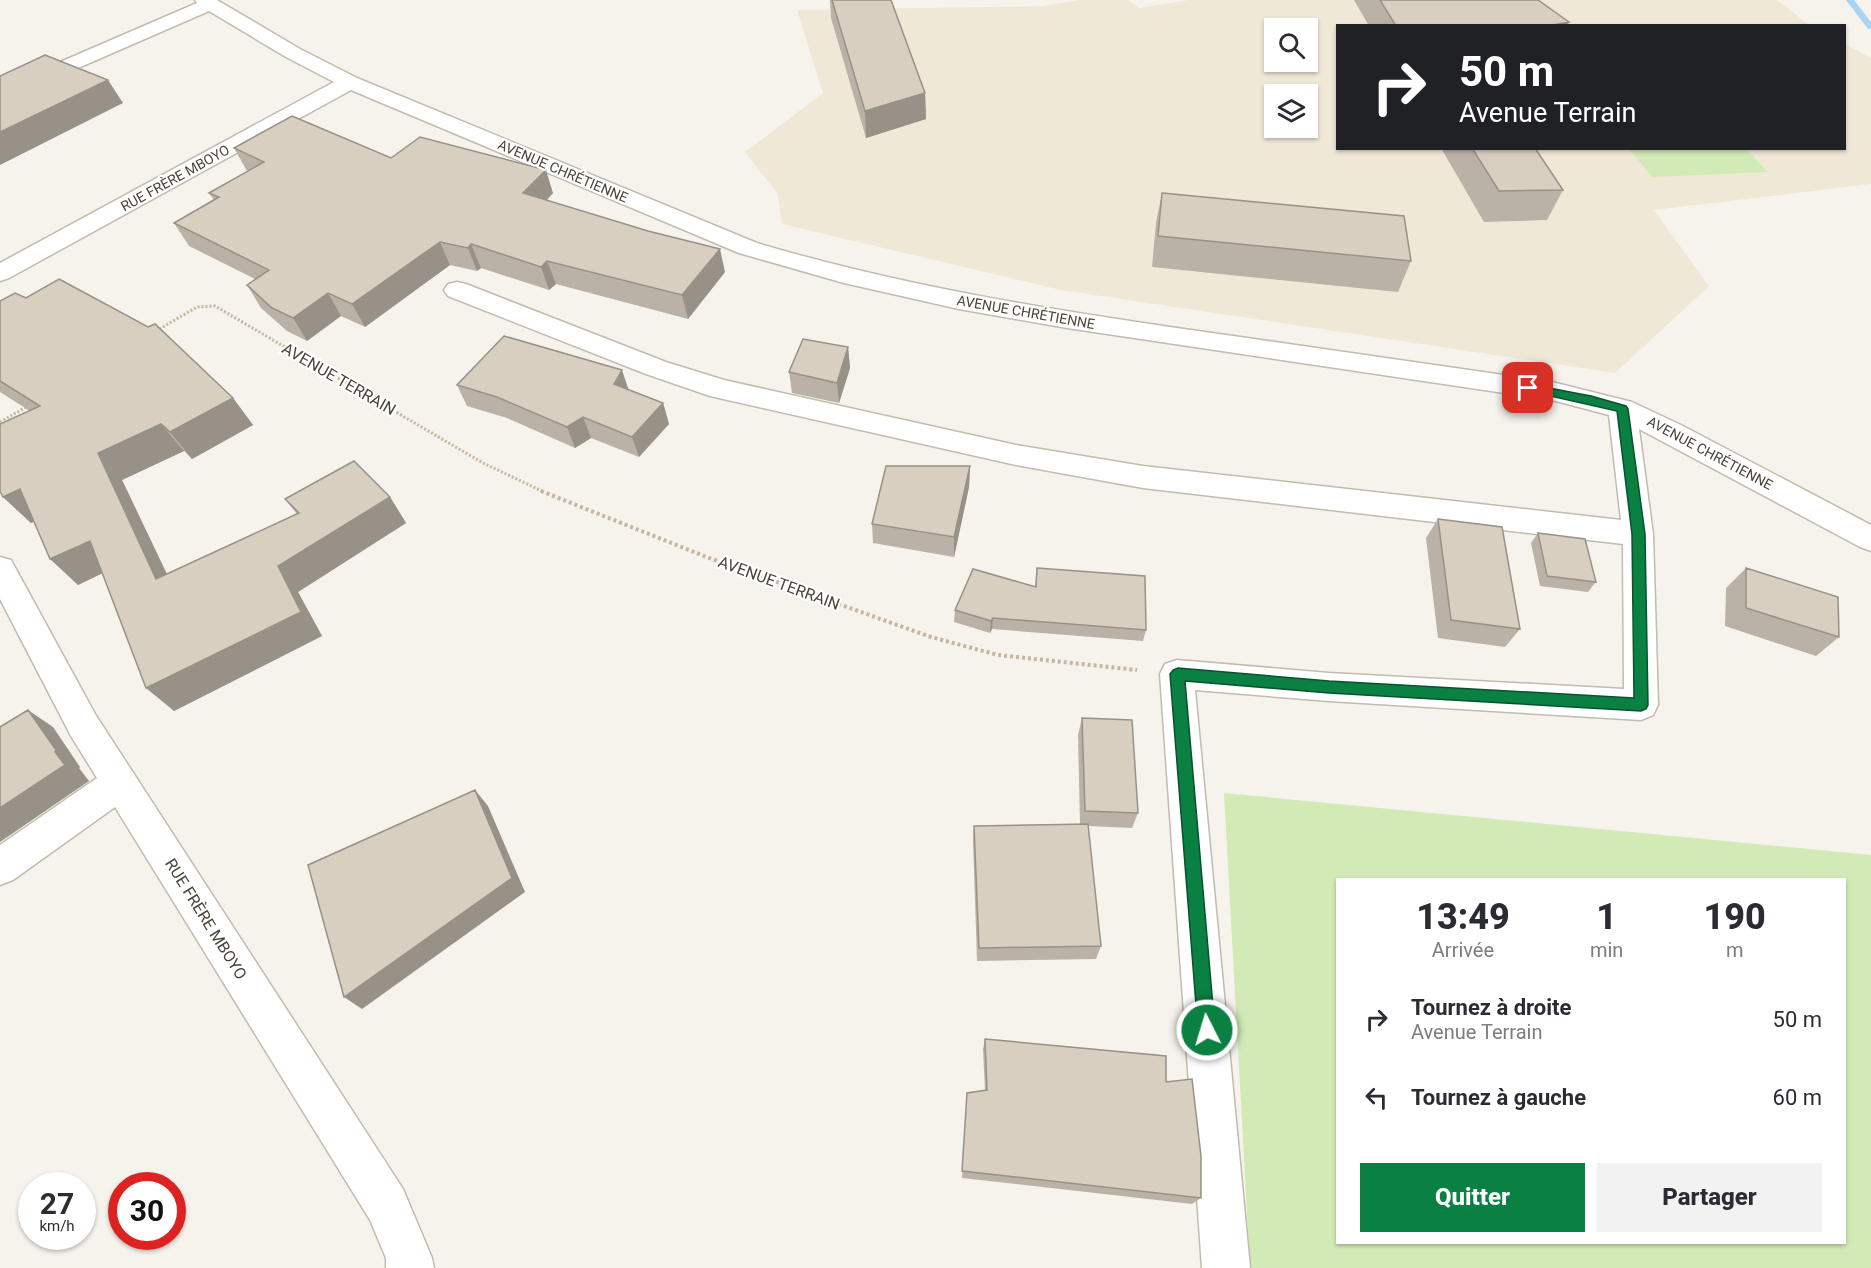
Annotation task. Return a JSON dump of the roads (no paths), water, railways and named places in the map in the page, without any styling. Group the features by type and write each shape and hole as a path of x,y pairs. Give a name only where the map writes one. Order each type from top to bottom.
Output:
{"street":[{"name":"AVENUE CHRÉTIENNE","path":"207,2 293,53 350,82 748,248 790,261 963,301 1080,322 1552,391 1622,409 1671,432 1871,539"},
{"path":"0,96 207,2"},
{"name":"RUE FRÈRE MBOYO","path":"0,273 350,82"},
{"path":"457,290 656,368 720,389 1016,455 1143,477 1638,534"},
{"path":"1226,1268 1178,674 1329,687 1641,705 1638,534 1622,409"},
{"name":"RUE FRÈRE MBOYO","path":"0,569 83,724 387,1205 409,1258 410,1268"},
{"path":"0,867 120,783"}],"waterway":[{"path":"1850,0 1871,27"}]}
